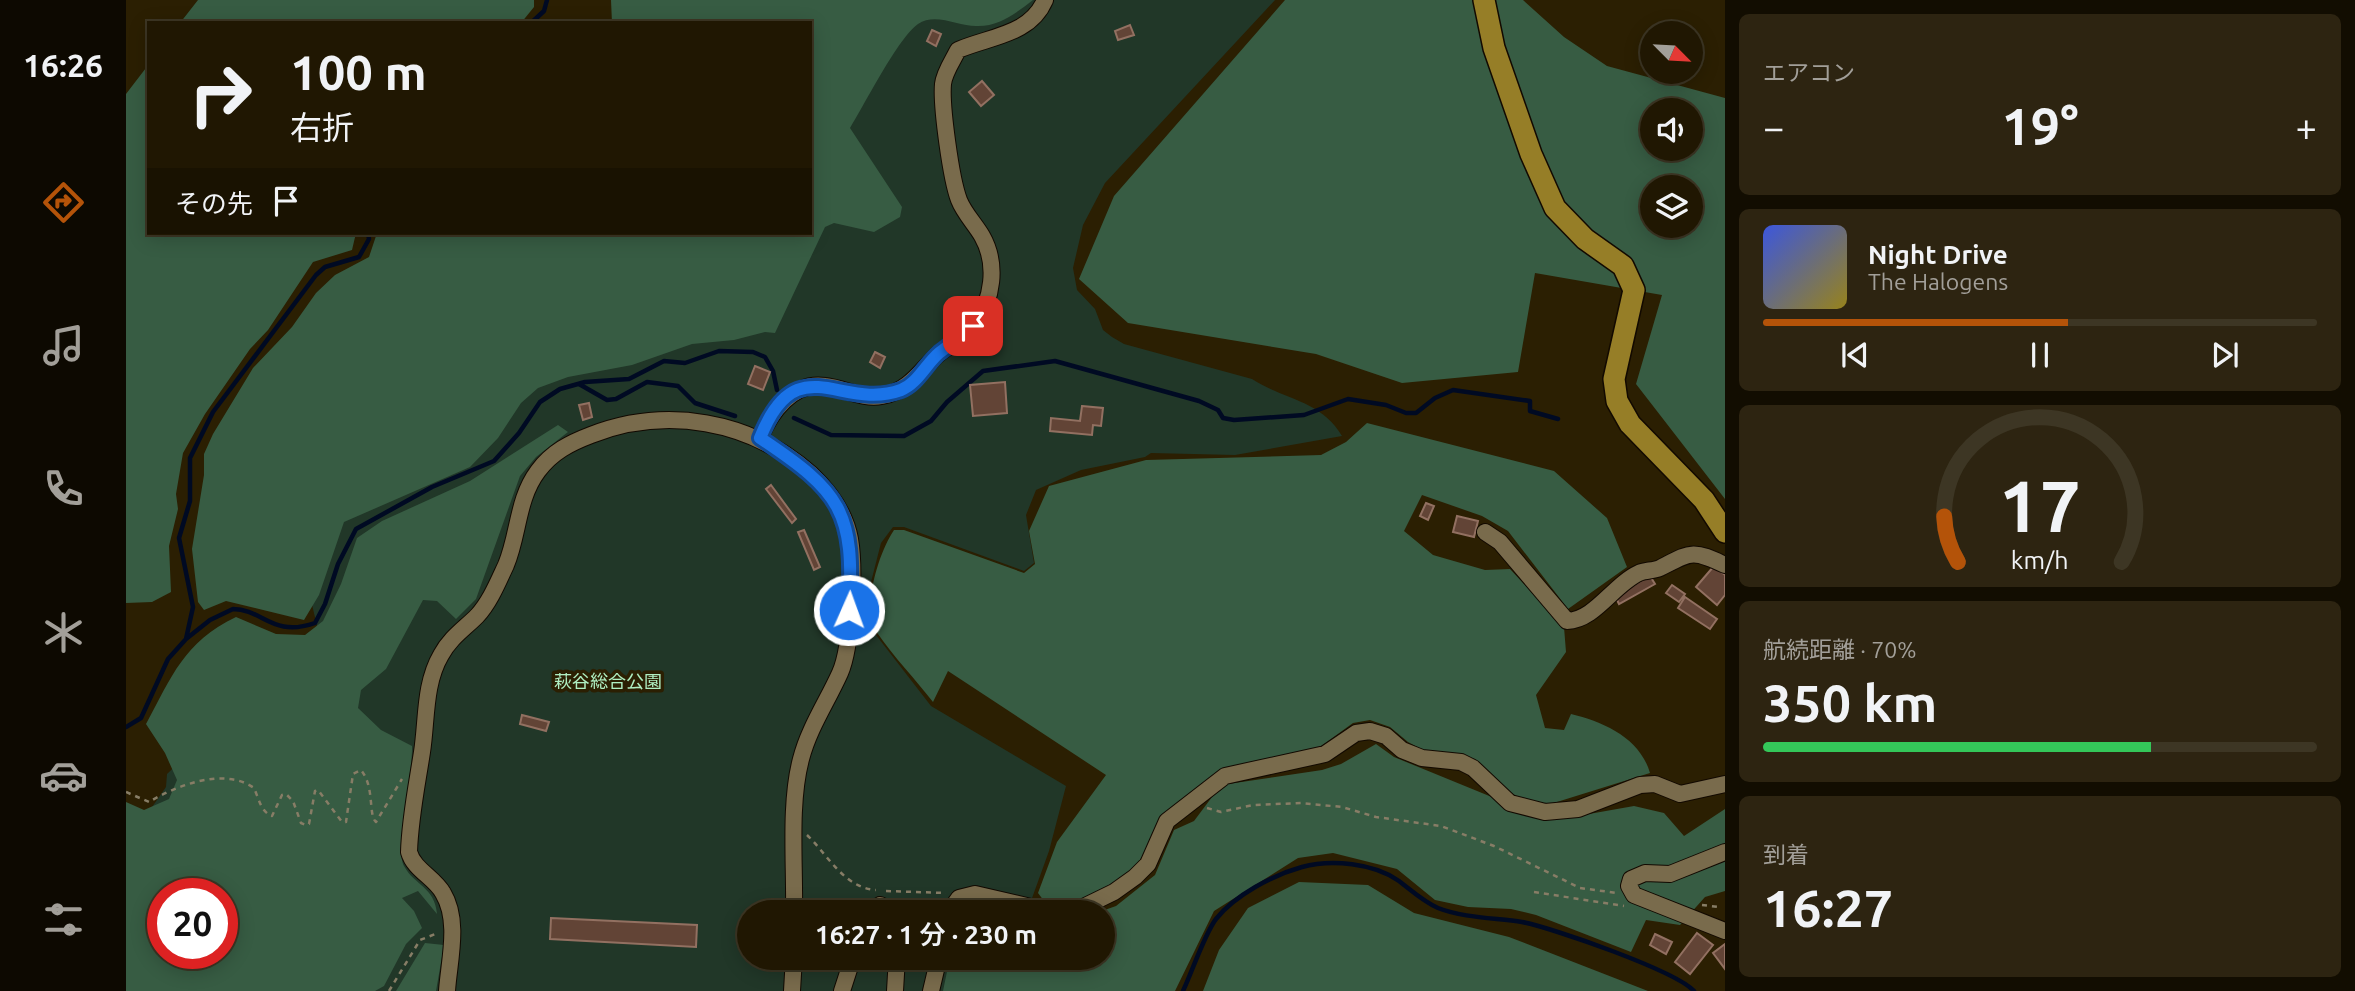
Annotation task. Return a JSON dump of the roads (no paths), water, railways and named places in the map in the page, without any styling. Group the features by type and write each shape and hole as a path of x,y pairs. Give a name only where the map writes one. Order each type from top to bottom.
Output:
{"main road":[{"path":"1484,0 1498,62 1531,154 1555,208 1585,239 1623,267 1634,290 1614,379 1617,401 1630,424 1704,500 1725,531"}],"street":[{"path":"760,438 767,421 783,401 796,393 824,385 862,396 881,396 904,389 937,354 973,326 987,301 993,271 991,253 960,203 952,178 943,81 958,50 1019,29 1038,16 1045,0"},
{"path":"447,991 451,913 443,892 411,860 409,852 430,681 448,642 478,615 492,594 507,561 525,494 538,471 567,444 621,424 686,420 727,427 760,438 799,464 835,499 850,538 847,651 800,760 794,823 794,900"},
{"path":"1485,532 1500,542 1567,621 1579,621 1620,585 1640,573 1658,569 1677,557 1698,552 1725,565"},
{"path":"1098,900 1135,877 1148,864 1167,821 1225,776 1325,754 1356,733 1370,731 1386,736 1402,750 1422,758 1461,762 1474,768 1510,803 1535,811 1578,809 1640,785 1655,784 1680,794 1725,784"},
{"path":"1725,852 1670,874 1645,873 1630,879 1629,887 1634,902 1725,931"},
{"path":"958,900 968,894 1007,900"},
{"path":"792,991 793,970"},
{"path":"842,991 849,970"},
{"path":"895,991 896,970"},
{"path":"931,991 936,970"}],"waterway":[{"path":"533,21 544,11 547,0"},
{"path":"126,727 141,718 168,659 186,639 193,607 179,538 190,501 190,458 213,412 316,275 325,267 359,257 369,239 368,235"},
{"path":"186,639 210,620 233,609 243,610 288,627 315,623 325,604 338,564 356,529 432,487 494,461 519,433 540,402 560,389 585,382 629,379 664,361 685,363 719,351 753,352 765,357 773,371 777,390"},
{"path":"794,418 831,435 904,436 931,421 947,402 983,371 1055,361 1199,401 1218,410 1223,418 1234,420 1304,415 1348,399 1416,413 1435,398 1453,390 1530,401 1530,411 1558,419"},
{"path":"579,384 607,400 616,399 647,382 678,386 695,403 735,416"},
{"path":"1183,991 1212,925 1224,910 1267,881 1302,867 1326,863 1352,864 1377,870 1399,881 1438,908 1469,916 1522,922 1585,941 1664,973 1694,991"}],"park label":[{"name":"萩谷総合公園","path":"608,681"}]}
